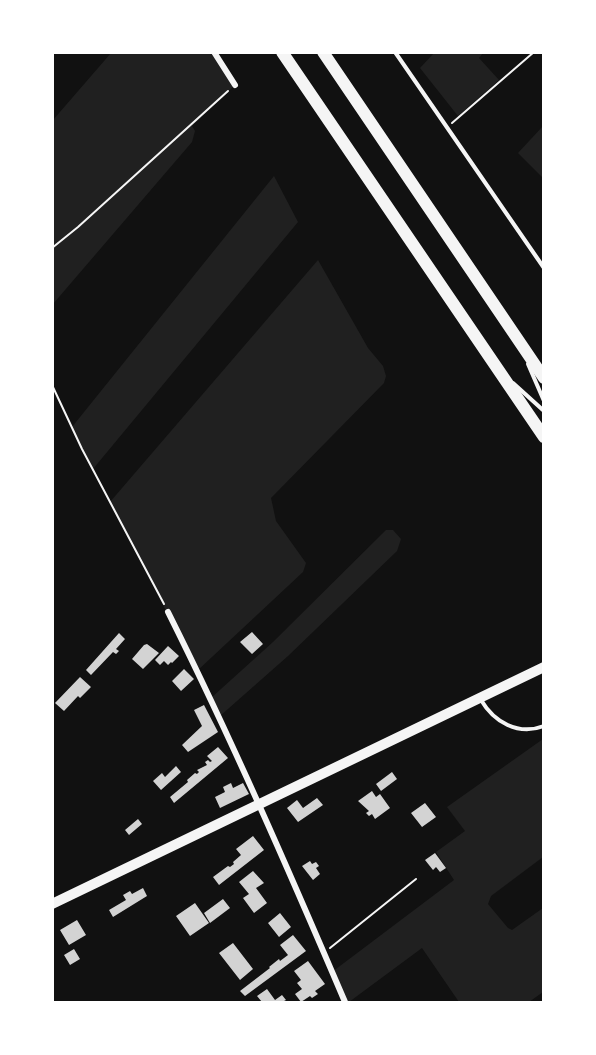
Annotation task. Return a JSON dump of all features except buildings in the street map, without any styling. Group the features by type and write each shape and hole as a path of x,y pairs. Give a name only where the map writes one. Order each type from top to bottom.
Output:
{"highway":[{"path":"282,52 543,437"},
{"path":"323,52 543,378"}],"main road":[{"path":"52,904 543,667"}],"street":[{"path":"214,52 235,85"},
{"path":"168,612 260,803 345,1002"}],"lane":[{"path":"395,52 543,268"},
{"path":"520,344 543,401"},
{"path":"493,364 543,411"},
{"path":"480,697 487,710 499,722 528,730 543,726"}],"path":[{"path":"447,127 534,52"},
{"path":"52,248 235,85"},
{"path":"52,385 82,449 168,612"},
{"path":"324,953 416,879"}],"shaded area":[{"path":"111,53 214,53 235,85 192,126 195,131 192,142 53,304 53,120"},
{"path":"434,53 483,53 479,58 499,80 458,116 420,68"},
{"path":"543,126 543,178 518,153"},
{"path":"274,176 298,222 93,469 72,427"},
{"path":"318,260 368,348 383,366 386,376 384,383 271,498 276,521 306,563 303,572 197,671 110,502"},
{"path":"386,530 393,530 401,539 397,551 288,656 220,716 211,698 273,642"},
{"path":"543,739 543,857 491,896 488,904 512,930 543,908 543,992 529,1002 459,1002 422,948 349,1002 345,1002 332,972 454,880 436,852 465,831 447,807"}]}
